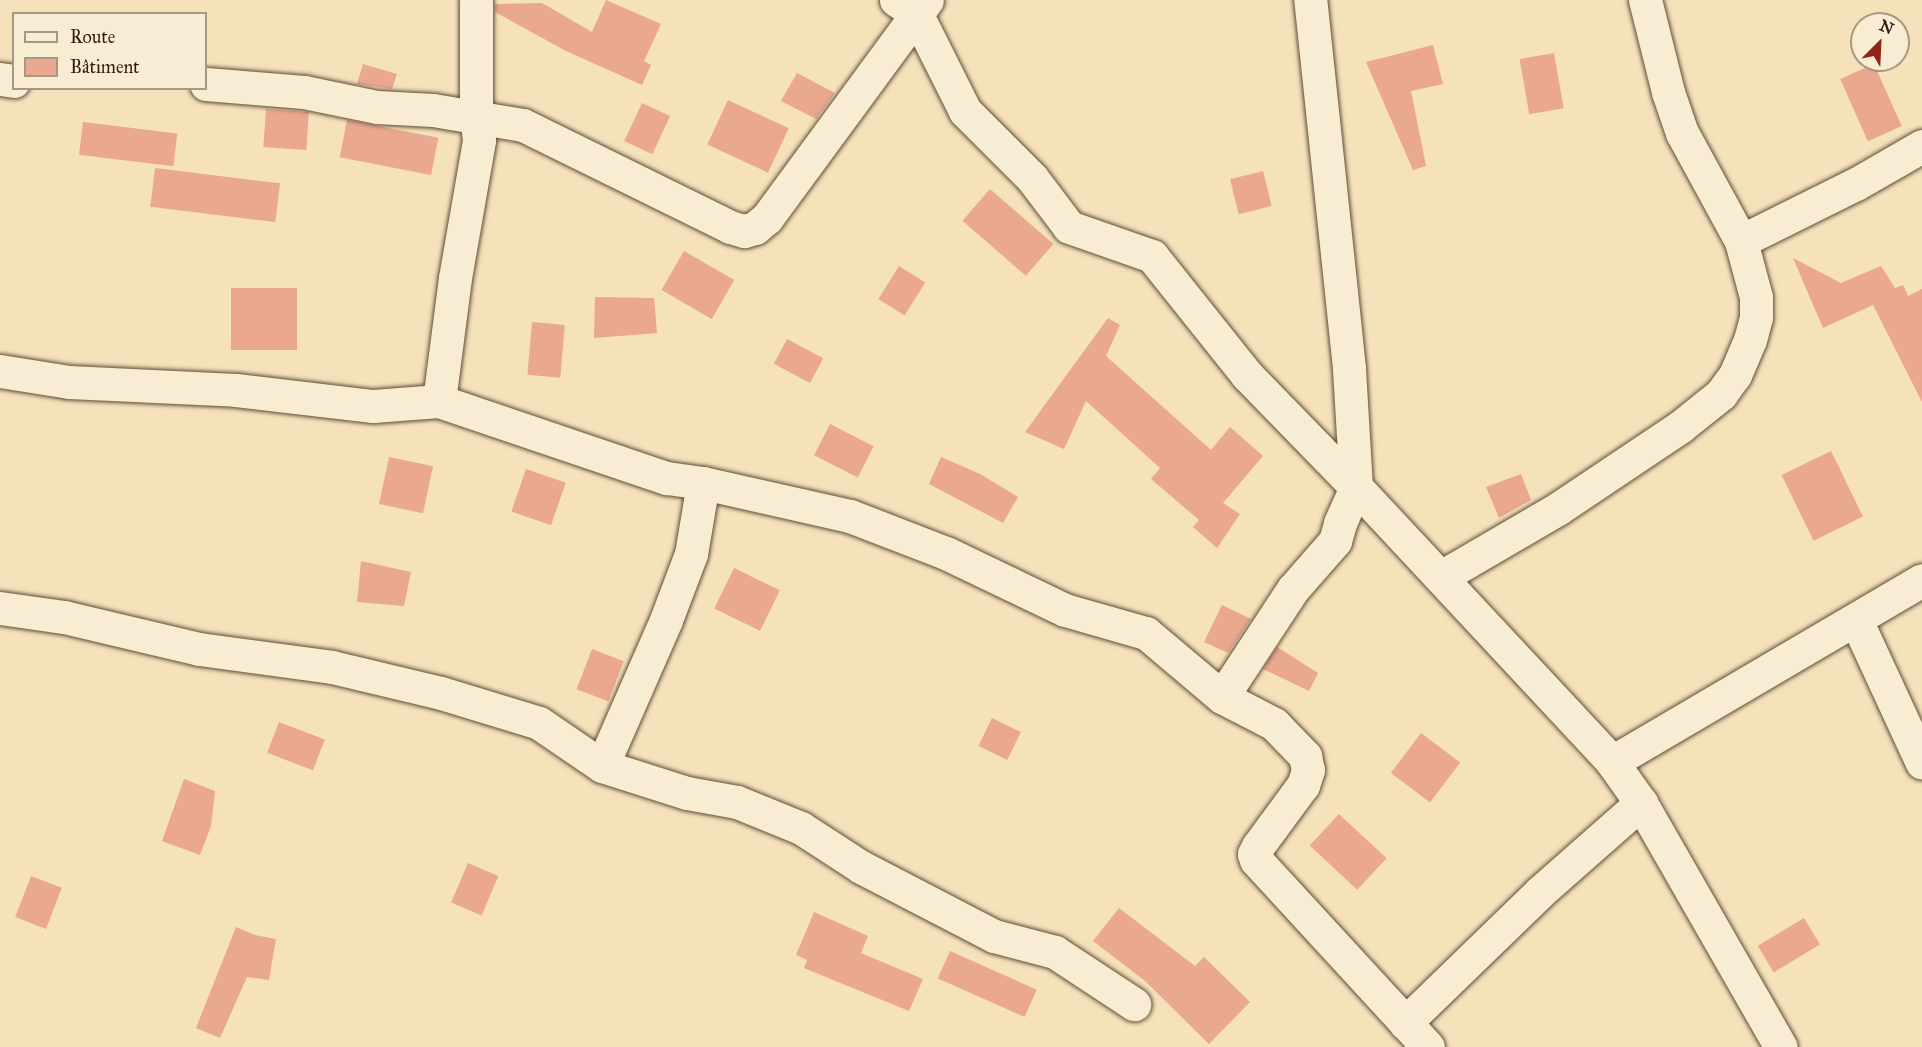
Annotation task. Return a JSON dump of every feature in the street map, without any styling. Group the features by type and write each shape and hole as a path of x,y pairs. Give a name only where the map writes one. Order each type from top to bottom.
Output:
{"street":[{"path":"439,401 455,278 479,140 476,117 476,0"},
{"path":"1222,698 1293,589 1335,541 1340,523 1356,487 1349,368 1310,0"},
{"path":"1441,577 1558,508 1652,448 1721,394 1735,375 1750,340 1756,317 1756,297 1741,241 1682,133 1668,92 1645,0"},
{"path":"207,84 304,92 377,107 433,110 523,125 730,227 744,231 755,228 766,218 913,4 965,111 1032,178 1069,227 1152,256 1246,375 1356,487 1612,762 1641,803 1781,1047"},
{"path":"1741,241 1856,184 1922,146"},
{"path":"0,371 69,382 236,390 373,406 439,401 667,478 703,483 850,516 946,553 1065,610 1146,633 1222,698 1274,724 1305,756 1308,770 1303,785 1258,846 1254,854 1256,860 1428,1047"},
{"path":"602,766 666,620 691,554 703,483"},
{"path":"1612,762 1922,580"},
{"path":"0,609 64,617 199,649 332,667 441,693 539,723 602,766 687,792 737,802 801,828 861,867 994,936 1055,952 1134,1004"},
{"path":"1856,620 1922,763"},
{"path":"1405,1023 1540,892 1641,803"}],"building":[{"path":"606,0 661,24 644,61 651,65 642,85 566,51 495,12 495,4 542,3 592,32"},
{"path":"1433,45 1443,84 1411,91 1426,166 1413,170 1366,62"},
{"path":"1554,53 1564,108 1529,114 1520,59"},
{"path":"363,64 397,74 392,89 357,84"},
{"path":"1856,72 1878,72 1902,126 1868,141 1840,79"},
{"path":"797,73 835,93 816,119 781,101"},
{"path":"728,100 789,128 768,173 707,144"},
{"path":"642,103 670,116 652,154 624,141"},
{"path":"266,109 309,112 306,150 263,147"},
{"path":"347,120 438,138 431,175 340,157"},
{"path":"83,122 177,134 173,166 79,155"},
{"path":"155,168 280,183 275,222 150,207"},
{"path":"1263,171 1272,206 1239,214 1230,179"},
{"path":"990,189 1053,244 1026,276 962,221"},
{"path":"684,251 734,280 712,319 662,290"},
{"path":"1793,258 1841,283 1881,266 1895,288 1903,285 1908,296 1922,289 1922,402 1873,305 1823,328"},
{"path":"899,266 925,282 905,316 878,299"},
{"path":"231,288 297,288 297,350 231,350"},
{"path":"595,297 654,298 657,333 594,338"},
{"path":"1108,318 1120,325 1106,356 1211,450 1230,427 1263,456 1223,503 1240,514 1217,548 1193,527 1199,520 1151,479 1160,468 1086,401 1064,449 1025,432"},
{"path":"532,322 565,325 560,378 527,375"},
{"path":"787,339 823,358 810,383 774,364"},
{"path":"830,424 874,446 858,477 814,455"},
{"path":"1831,451 1863,517 1814,541 1782,475"},
{"path":"389,457 433,466 423,513 379,504"},
{"path":"941,457 980,474 1018,497 1003,523 929,484"},
{"path":"526,469 566,483 551,525 511,512"},
{"path":"1521,474 1531,500 1499,518 1486,487"},
{"path":"361,561 411,572 404,606 357,602"},
{"path":"734,568 780,590 760,631 714,608"},
{"path":"1222,605 1251,619 1228,653 1204,642"},
{"path":"1277,647 1318,673 1309,691 1263,669"},
{"path":"592,649 624,661 608,701 577,689"},
{"path":"992,718 1021,732 1007,760 978,746"},
{"path":"279,722 325,740 313,770 267,753"},
{"path":"1421,733 1460,762 1430,802 1391,773"},
{"path":"184,779 215,791 211,826 200,855 162,841"},
{"path":"1339,814 1387,858 1357,890 1310,845"},
{"path":"468,863 498,876 482,915 451,903"},
{"path":"31,876 62,888 46,929 15,917"},
{"path":"1119,908 1195,966 1204,957 1250,1002 1209,1044 1145,981 1093,941"},
{"path":"814,912 868,936 861,953 923,979 909,1011 804,968 807,960 796,955"},
{"path":"1804,918 1820,945 1774,972 1758,946"},
{"path":"236,927 255,935 276,939 269,980 247,977 220,1038 196,1028"},
{"path":"950,951 1037,990 1025,1017 938,978"}]}
